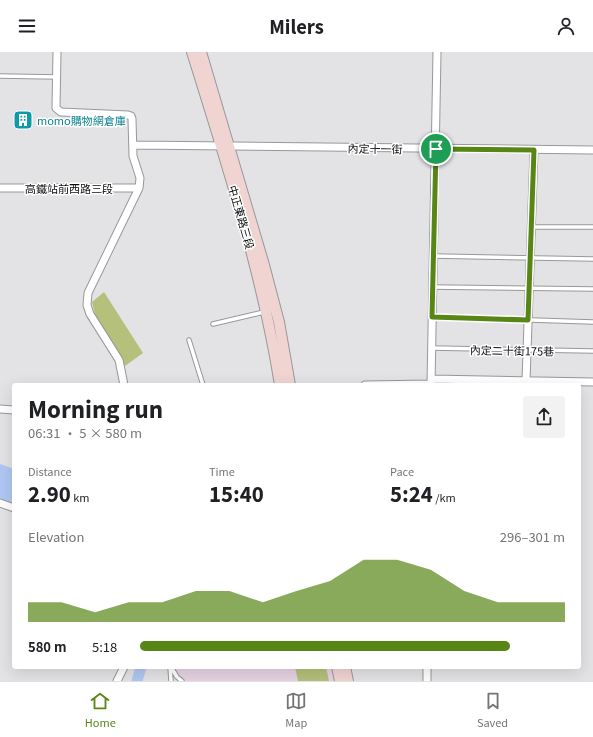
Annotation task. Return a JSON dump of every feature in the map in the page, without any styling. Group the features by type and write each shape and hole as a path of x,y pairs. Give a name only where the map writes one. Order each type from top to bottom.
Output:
{"main road":[{"name":"中正東路三段","path":"192,52 224,145"},
{"name":"中正東路三段","path":"201,52 257,267 274,345 280,383"},
{"path":"224,145 277,314 290,383"},
{"path":"337,669 340,681"},
{"path":"345,669 348,681"}],"street":[{"path":"58,52 56,108 61,112 131,116 133,156 140,178 139,188 88,293 87,305 90,314 119,360 124,383"},
{"path":"437,52 431,383 526,381 593,382"},
{"name":"內定十一街","path":"133,145 593,150"},
{"path":"526,381 530,227 534,150"},
{"name":"高鐵站前西路三段","path":"0,188 139,188"},
{"path":"0,410 12,410"},
{"path":"0,503 12,507"},
{"path":"118,681 123,669"},
{"path":"427,669 427,681"}],"lane":[{"path":"0,76 57,77"},
{"path":"530,227 593,227"},
{"path":"433,256 593,259"},
{"path":"432,287 593,289"},
{"path":"214,324 266,312"},
{"path":"432,317 593,322"},
{"path":"189,340 202,383"},
{"name":"內定二十街175巷","path":"432,348 593,351"},
{"path":"171,669 171,681"},
{"path":"172,669 177,677 182,681"}],"shaded area":[{"path":"176,669 331,669 334,681 187,681 178,676"}],"green space":[{"path":"104,292 143,353 125,366 95,314 92,302"},
{"path":"295,669 326,669 329,681 298,681"}],"water":[{"path":"0,464 12,468 12,503 0,498"}],"waterway":[{"path":"137,681 140,669"}],"place":[{"name":"momo購物網倉庫","path":"23,120"}],"route":[{"path":"436,149 534,150 530,227 528,320 432,317 436,149"}]}
